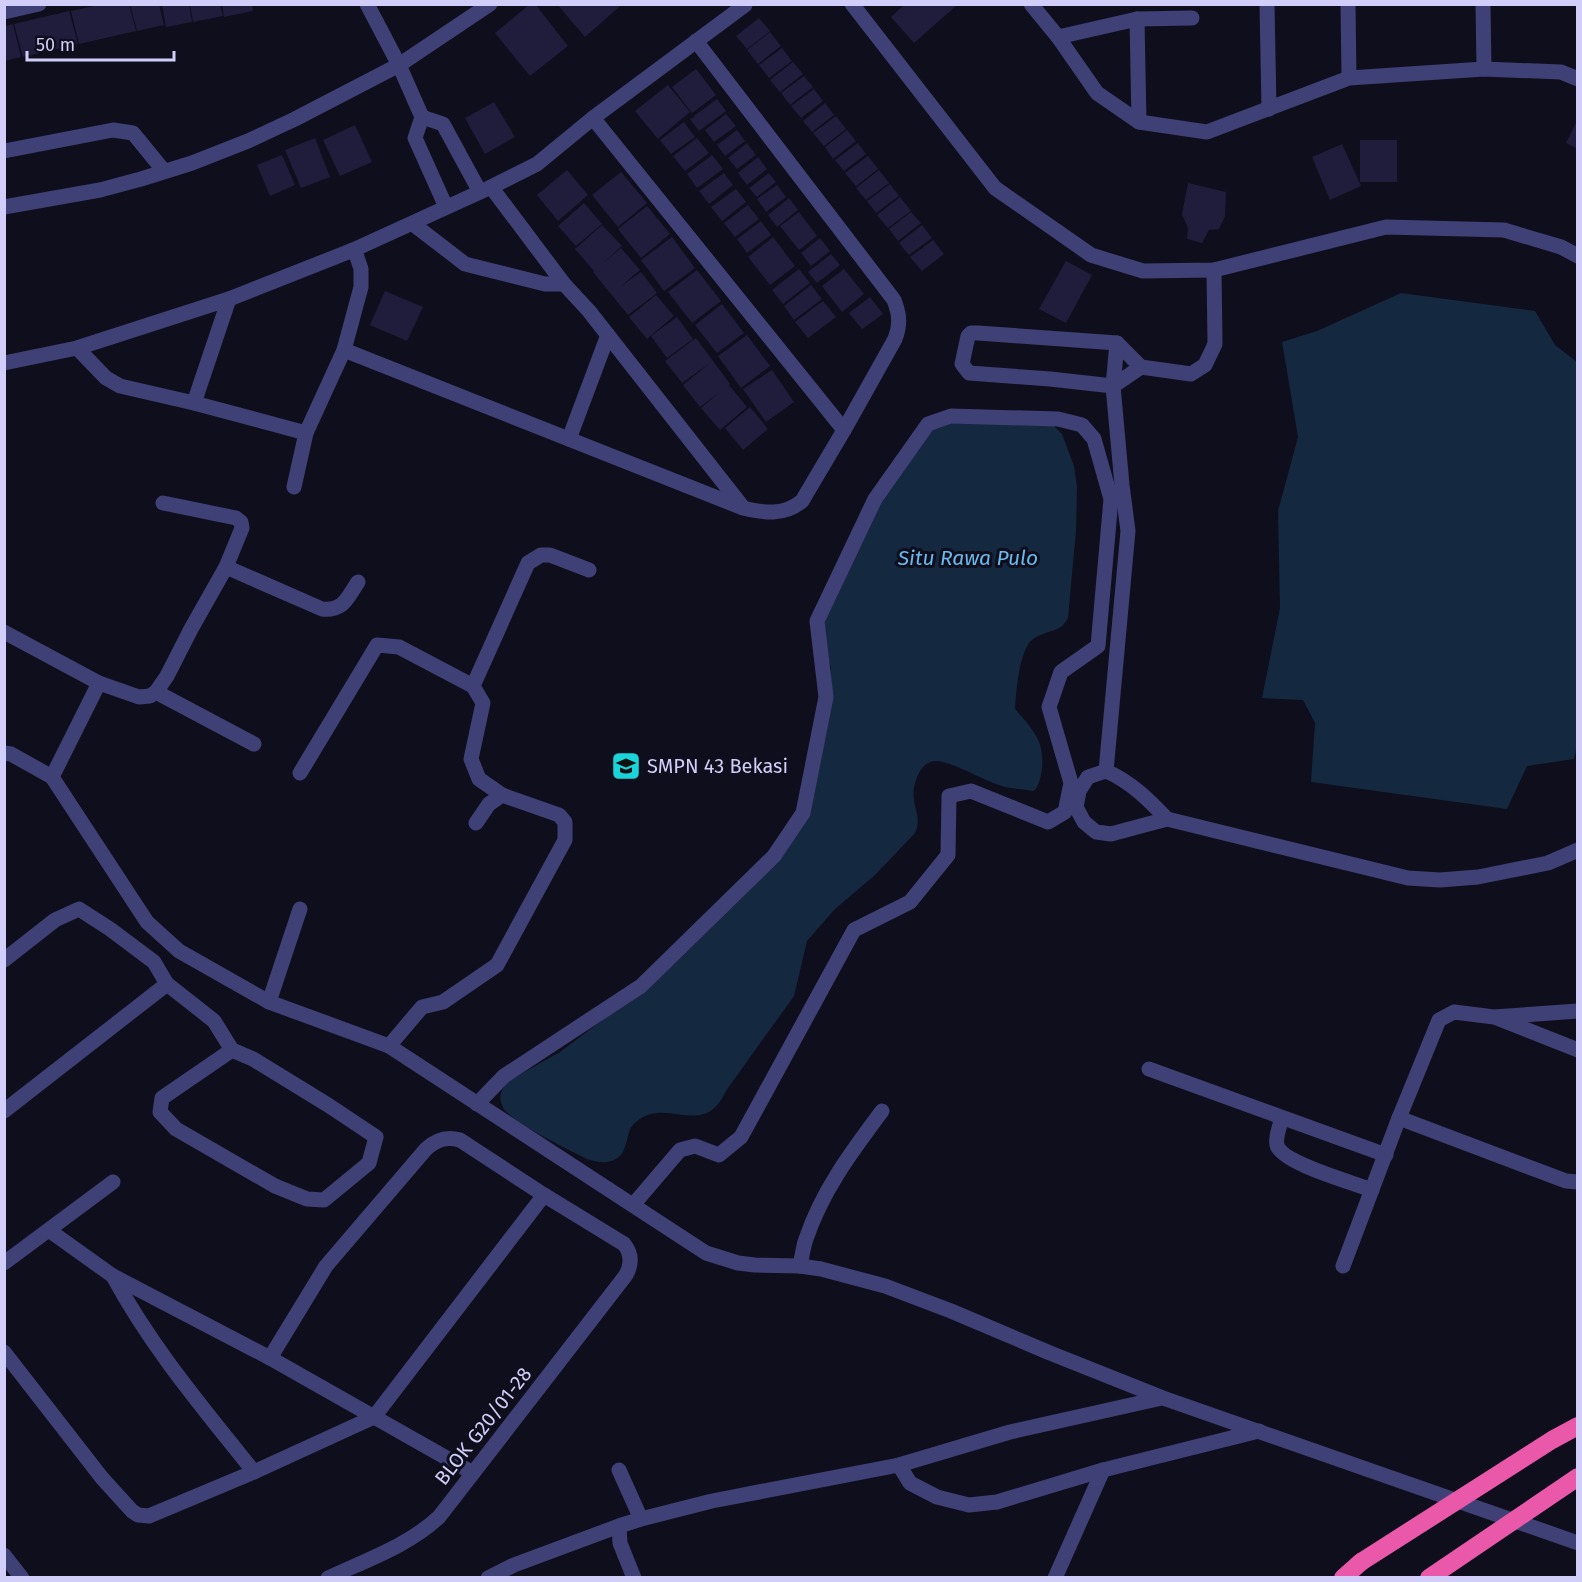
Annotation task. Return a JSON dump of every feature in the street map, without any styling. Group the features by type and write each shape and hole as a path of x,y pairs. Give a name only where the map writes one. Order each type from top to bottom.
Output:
{"highway":[{"path":"1343,1578 1361,1562 1552,1440 1578,1426"},
{"path":"1429,1578 1578,1477"}],"street":[{"path":"13,9 39,4"},
{"path":"367,4 399,65 422,117 415,138 446,207"},
{"path":"4,207 100,190 192,163 248,141 399,65 490,4"},
{"path":"852,4 995,188 1091,255 1143,271 1214,270 1386,227 1504,230 1561,247 1578,256"},
{"path":"1031,4 1058,37 1097,93 1139,122 1207,132 1349,78 1484,69 1561,72 1578,79"},
{"path":"1267,4 1269,109"},
{"path":"1348,4 1349,78"},
{"path":"1483,4 1484,69"},
{"path":"4,363 77,348 229,298 353,250 486,189 537,164 593,118 745,5"},
{"path":"1058,37 1137,19 1192,18"},
{"path":"1137,19 1139,122"},
{"path":"344,350 743,508 761,512 785,510 802,501 897,333 899,319 894,300 696,41"},
{"path":"422,117 443,124 486,189 608,335 743,508"},
{"path":"593,118 844,430"},
{"path":"4,151 113,130 133,133 164,171"},
{"path":"413,224 465,264 545,284 564,284"},
{"path":"294,487 306,433 344,350 361,288 361,269 353,250"},
{"path":"1141,368 1113,386 969,373 962,364 967,339 971,333 1117,343 1141,368 1191,374 1205,364 1215,344 1214,270"},
{"path":"194,403 229,298"},
{"path":"569,439 608,335"},
{"path":"1106,771 1128,531 1113,386 1117,343"},
{"path":"77,348 111,382 120,386 306,433"},
{"path":"477,1104 504,1076 641,986 774,856 795,827 803,813 826,698 817,621 875,499 928,424 951,416 1059,418 1082,425 1094,439 1110,499 1098,646 1061,672 1049,706 1071,783 1065,812 1048,822 971,791 949,796 948,855 910,902 854,930 741,1137 719,1155 695,1146 680,1150 633,1205"},
{"path":"4,632 99,683 139,698 156,692 226,567 242,528 241,522 236,518 163,503"},
{"path":"473,686 528,563 541,555 550,555 589,570"},
{"path":"226,567 322,609 338,608 358,582"},
{"path":"300,773 377,645 399,647 473,686 483,703 471,759 479,779 502,795 559,815 566,822 565,840 496,965 442,1002 422,1007 389,1046"},
{"path":"52,777 99,683"},
{"path":"156,692 254,744"},
{"path":"4,753 11,754 52,777 147,922 179,951 268,1002 389,1046 706,1253 738,1263 800,1266 863,1279 910,1295 1162,1398 1578,1543"},
{"path":"1167,819 1121,777 1106,771 1088,777 1079,791 1076,807 1084,822 1096,832 1111,834 1167,819 1408,878 1440,880 1478,877 1548,863 1578,850"},
{"path":"476,823 489,804 502,795"},
{"path":"4,960 55,920 79,909 154,962 167,984 214,1021 232,1050 262,1065 376,1137 369,1163 324,1200 307,1199 275,1186 176,1130 160,1112 162,1098 232,1050"},
{"path":"268,1002 300,909"},
{"path":"4,1112 167,984"},
{"path":"1343,1266 1439,1020 1454,1012 1494,1017 1578,1011"},
{"path":"1494,1017 1578,1050"},
{"path":"1149,1069 1386,1155"},
{"path":"800,1266 806,1240 822,1201 852,1151 882,1111"},
{"path":"1282,1118 1276,1142 1284,1155 1296,1163 1372,1190"},
{"path":"1399,1118 1566,1181 1578,1182"},
{"path":"4,1352 102,1478 132,1511 138,1515 148,1516 254,1472 374,1417 544,1195 460,1140 446,1138 433,1143 326,1266 270,1358"},
{"path":"4,1263 113,1182"},
{"name":"BLOK G20/01-28","path":"328,1578 400,1545 439,1517 630,1268 631,1257 624,1244 544,1195"},
{"path":"50,1231 113,1276 270,1358 473,1473"},
{"path":"113,1276 126,1300 176,1373 254,1472"},
{"path":"488,1578 514,1565 641,1519 712,1501 899,1465 1010,1432 1162,1398"},
{"path":"899,1465 910,1483 937,1497 969,1505 997,1502 1103,1470 1259,1431"},
{"path":"619,1470 641,1519"},
{"path":"1055,1578 1103,1470"},
{"path":"619,1526 620,1543 634,1578"},
{"path":"4,1555 22,1578"}],"water":[{"path":"1401,293 1535,311 1555,345 1577,362 1577,746 1574,759 1527,766 1507,809 1311,782 1315,723 1303,700 1262,698 1280,608 1278,511 1298,437 1282,342 1317,331"},
{"name":"Situ Rawa Pulo","path":"957,422 1053,425 1062,434 1074,466 1077,487 1076,530 1068,618 1060,628 1038,636 1029,643 1020,666 1017,684 1015,709 1032,729 1041,748 1042,769 1036,789 1033,791 1005,787 942,762 930,762 923,767 914,788 918,822 915,833 875,875 834,910 807,941 794,996 712,1110 694,1116 655,1113 645,1116 631,1127 625,1147 619,1157 609,1162 587,1159 529,1129 509,1115 502,1105 501,1093 507,1083 560,1052 637,994 793,840 830,681 831,668 821,629 879,501 928,431"}],"building":[{"path":"104,4 129,4 136,31 79,44 71,11"},
{"path":"130,4 159,4 164,25 137,31"},
{"path":"162,4 189,4 192,22 166,27"},
{"path":"190,4 220,4 223,16 193,22"},
{"path":"222,4 252,4 253,11 224,17"},
{"path":"530,4 535,4 568,46 530,76 495,33"},
{"path":"557,4 619,4 620,6 585,37"},
{"path":"905,4 958,4 914,43 891,17"},
{"path":"69,11 78,44 23,57 14,24"},
{"path":"759,18 770,31 747,49 736,36"},
{"path":"13,24 21,57 4,61 4,26"},
{"path":"770,32 781,46 758,64 747,50"},
{"path":"782,48 792,61 769,78 759,65"},
{"path":"793,62 803,74 780,92 770,80"},
{"path":"696,69 716,95 692,113 672,87"},
{"path":"804,76 813,87 790,105 781,93"},
{"path":"668,85 690,112 658,139 635,111"},
{"path":"814,89 823,101 801,118 791,106"},
{"path":"717,99 726,111 699,131 690,119"},
{"path":"494,102 515,137 485,154 465,118"},
{"path":"825,103 834,115 812,132 803,121"},
{"path":"726,114 736,126 714,142 705,130"},
{"path":"836,116 846,129 824,146 813,133"},
{"path":"1578,119 1578,149 1566,143"},
{"path":"684,122 695,137 671,154 660,140"},
{"path":"355,125 372,162 340,176 323,140"},
{"path":"737,130 745,141 725,156 717,145"},
{"path":"847,130 856,141 833,159 825,147"},
{"path":"315,138 330,177 301,188 285,150"},
{"path":"697,138 709,153 685,171 673,156"},
{"path":"1360,140 1397,140 1397,182 1360,182"},
{"path":"747,143 756,155 737,169 728,158"},
{"path":"858,143 866,154 844,171 835,160"},
{"path":"1342,144 1361,186 1330,200 1312,157"},
{"path":"282,155 295,185 270,196 257,165"},
{"path":"712,155 723,169 697,188 687,174"},
{"path":"868,156 878,169 856,186 845,173"},
{"path":"758,157 767,169 747,185 738,173"},
{"path":"567,170 588,195 558,221 537,195"},
{"path":"879,170 889,183 866,200 856,188"},
{"path":"621,172 647,203 618,227 592,195"},
{"path":"724,173 733,185 709,204 699,191"},
{"path":"769,173 776,182 757,197 749,188"},
{"path":"1188,183 1226,192 1225,216 1219,229 1209,230 1202,243 1187,239 1188,228 1182,214"},
{"path":"890,184 899,196 876,213 867,201"},
{"path":"777,185 786,197 766,212 757,199"},
{"path":"736,189 746,202 722,221 711,207"},
{"path":"900,197 911,211 888,228 877,215"},
{"path":"789,198 798,210 777,227 768,215"},
{"path":"584,203 602,224 576,246 558,226"},
{"path":"748,205 759,219 735,237 724,223"},
{"path":"647,206 670,234 641,258 618,229"},
{"path":"799,212 817,236 799,250 780,226"},
{"path":"911,212 921,223 898,241 889,229"},
{"path":"761,221 771,235 747,253 737,239"},
{"path":"602,225 622,246 601,265 621,248 640,270 620,287 641,272 657,293 628,315 575,249"},
{"path":"922,225 932,238 909,255 899,243"},
{"path":"672,237 695,268 664,291 641,260"},
{"path":"773,237 795,266 770,285 748,257"},
{"path":"820,238 830,251 811,266 801,253"},
{"path":"933,240 944,254 922,271 910,257"},
{"path":"831,254 840,265 817,283 808,272"},
{"path":"1066,261 1092,275 1066,323 1039,309"},
{"path":"799,269 810,283 783,304 772,290"},
{"path":"844,269 864,294 842,312 822,286"},
{"path":"697,270 721,301 692,323 668,292"},
{"path":"811,285 822,299 794,320 784,306"},
{"path":"385,291 423,307 407,341 370,325"},
{"path":"656,295 674,316 647,339 629,317"},
{"path":"870,297 883,314 862,329 849,313"},
{"path":"823,301 836,317 808,338 795,322"},
{"path":"722,304 744,333 717,353 695,325"},
{"path":"677,317 693,339 667,358 651,336"},
{"path":"747,335 770,366 741,388 718,356"},
{"path":"696,338 747,407 720,430 701,408 720,392 700,407 683,385 710,363 682,383 665,361"},
{"path":"772,370 794,402 766,422 743,389"},
{"path":"750,407 768,429 743,450 725,428"}],"place":[{"name":"SMPN 43 Bekasi","path":"626,766"}]}
